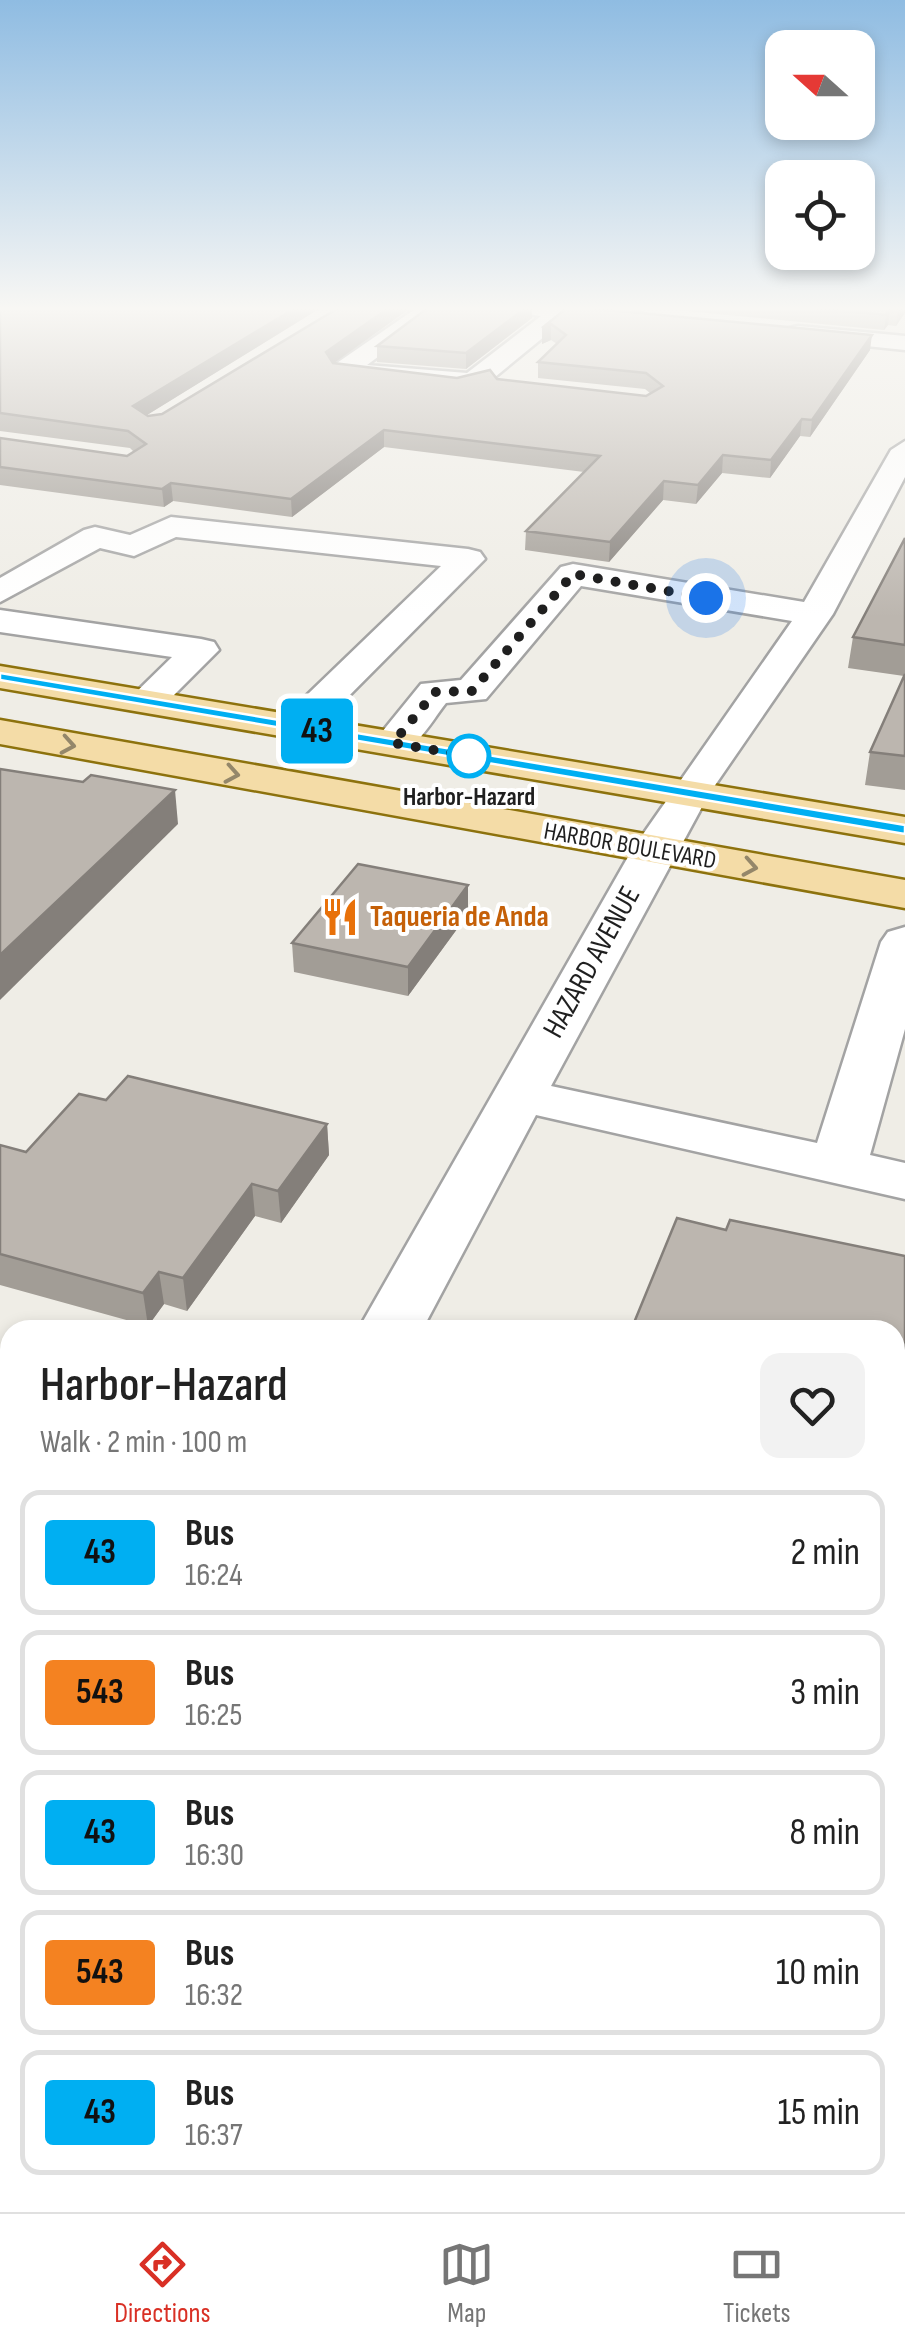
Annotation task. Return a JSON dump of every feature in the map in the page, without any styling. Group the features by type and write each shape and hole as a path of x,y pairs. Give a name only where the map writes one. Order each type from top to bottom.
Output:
{"main road":[{"path":"0,677 905,830"},
{"name":"HARBOR BOULEVARD","path":"0,732 905,894"}],"street":[{"name":"HAZARD AVENUE","path":"395,1320 654,850 893,493 905,450"},
{"path":"0,592 94,538 134,546 172,526 468,559 296,727"},
{"path":"393,743 435,692 472,691 573,574 815,614"},
{"path":"0,622 201,650 145,702"},
{"path":"838,1166 905,942"},
{"path":"518,1095 905,1181"}],"building":[{"path":"139,410 148,416 168,410 819,410 812,420 802,419 771,460 723,455 698,485 664,481 610,542 526,531 600,456 384,430 291,499 171,483 162,489 0,467 0,438 127,456 146,444 128,431 0,413"},
{"path":"905,538 905,645 853,637"},
{"path":"905,674 905,756 870,752"},
{"path":"0,769 83,782 91,775 175,790 0,955"},
{"path":"358,864 468,885 408,967 292,943"},
{"path":"128,1076 327,1124 278,1191 252,1184 183,1278 159,1272 143,1293 0,1254 0,1145 26,1152 79,1094 106,1100"},
{"path":"677,1218 726,1230 730,1220 905,1256 905,1320 635,1320"}],"bus line":[{"name":"43","path":"0,677 905,830"}],"place":[{"name":"Harbor-Hazard","path":"469,756"},
{"name":"Taqueria de Anda","path":"340,917"}],"route":[{"path":"469,756 393,743 435,692 472,691 573,574 660,586 706,598"}]}
